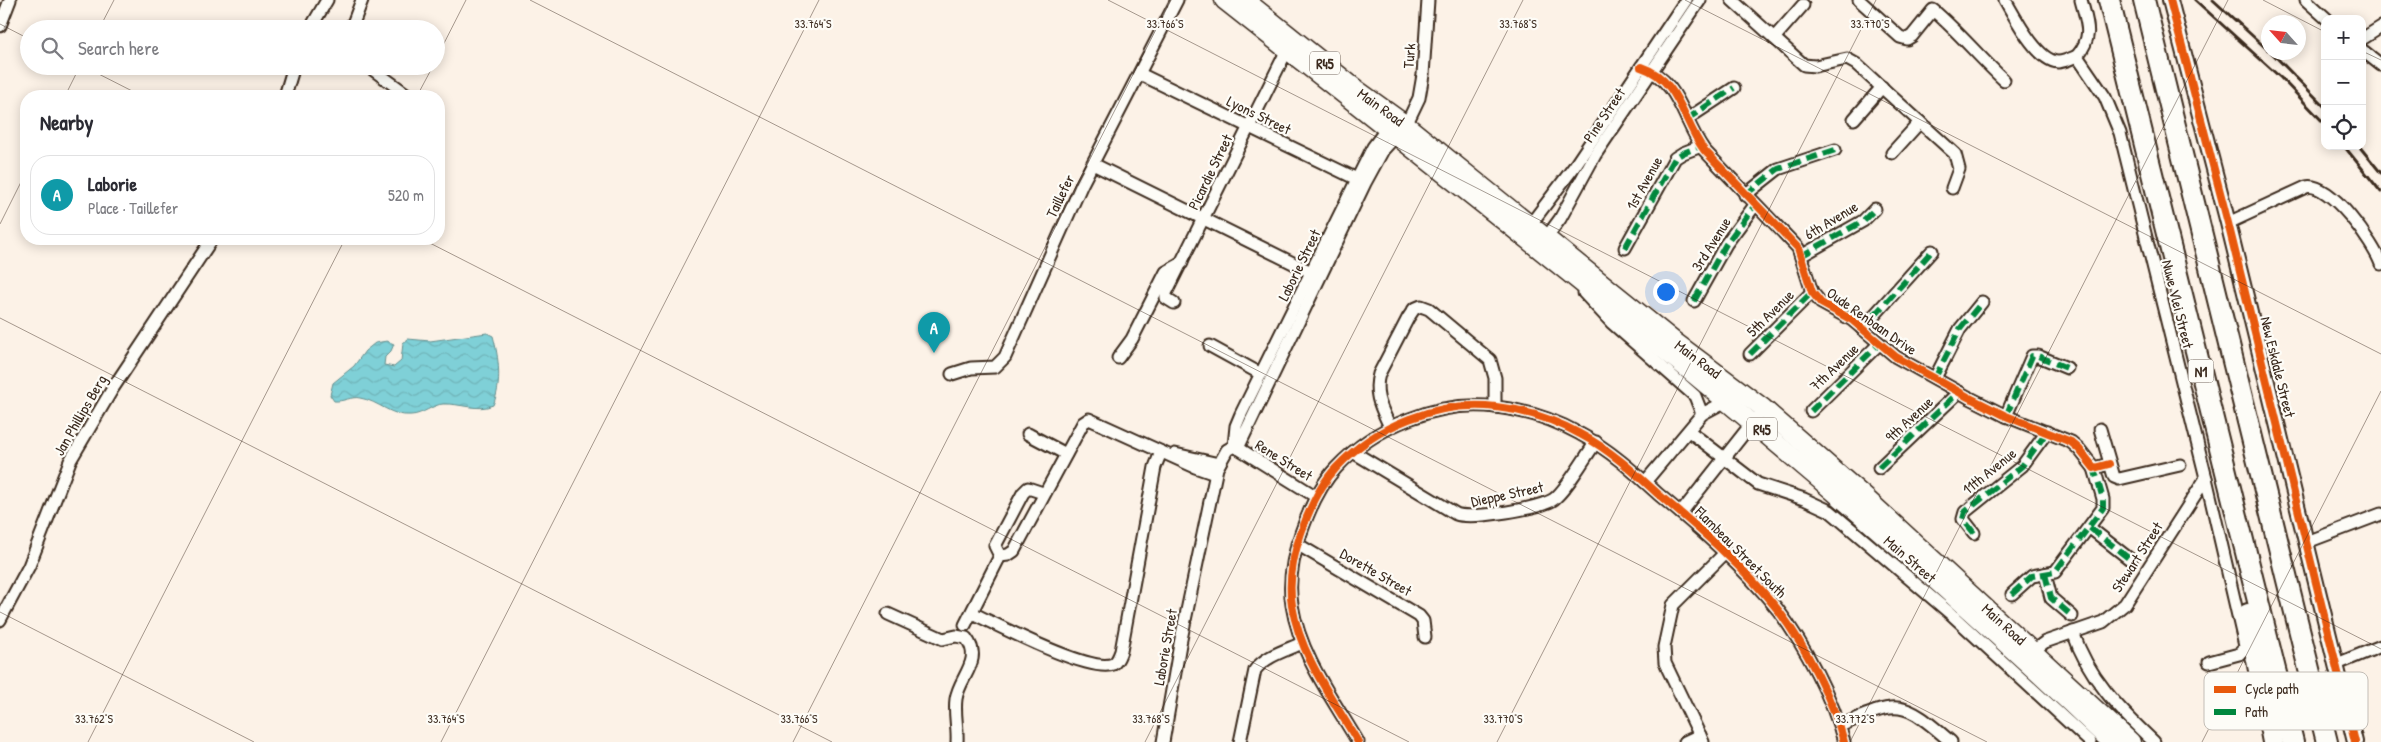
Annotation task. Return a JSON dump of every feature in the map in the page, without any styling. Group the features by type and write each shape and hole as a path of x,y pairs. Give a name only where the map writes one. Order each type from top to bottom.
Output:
{"highway":[{"name":"N1","path":"2109,0 2276,672"},
{"name":"N1","path":"2144,0 2309,672"},
{"path":"2184,302 2258,672"}],"main road":[{"name":"Main Road","path":"1224,0 1243,4 1356,89 1542,243 1668,336 1733,396"},
{"name":"Main Road","path":"1243,4 1287,50 1399,123"},
{"name":"Main Road","path":"1542,243 1567,272 1867,499 2028,654 2111,742"},
{"name":"Main Road","path":"2028,654 2131,742"}],"street":[{"path":"0,26 10,0"},
{"path":"315,20 327,0"},
{"path":"354,20 362,0"},
{"name":"Taillefer","path":"952,374 971,368 994,367 1005,357 1036,291 1059,232 1177,0"},
{"name":"Turk","path":"1399,123 1419,98 1422,88 1428,0"},
{"name":"Pine Street","path":"1542,243 1686,0"},
{"name":"Pine Street","path":"1526,230 1700,0"},
{"path":"1859,0 1900,37 1907,39 1912,36 1932,10 1959,33 2004,80"},
{"path":"2005,0 2044,56 2060,62 2077,56 2088,40 2087,23 2082,0"},
{"name":"New Eskdale Street","path":"2170,0 2228,223 2339,672"},
{"path":"2306,0 2323,15"},
{"path":"1738,2 1804,65 1815,66 1847,58 1852,60 1952,150 1957,159 1959,170 1952,188"},
{"path":"1774,38 1803,5"},
{"path":"2366,36 2381,27"},
{"name":"Picardie Street","path":"1174,303 1167,300 1165,295 1287,50"},
{"path":"2366,53 2381,65"},
{"name":"Nuwe Vlei Street","path":"2077,56 2105,97 2120,133 2206,478 2245,646 2239,654 2209,662"},
{"name":"Oude Renbaan Drive","path":"1646,69 1672,87 1701,146 1755,205 1792,241 1802,256 1812,292 1821,303 1844,315 1879,344 1959,392 2006,416 2071,442 2094,468"},
{"name":"Lyons Street","path":"1140,74 1361,181"},
{"path":"287,90 291,75"},
{"path":"380,75 401,90"},
{"path":"1854,119 1882,87"},
{"path":"1687,119 1734,88"},
{"path":"1892,153 1920,122"},
{"name":"Laborie Street","path":"1163,742 1180,644 1217,469 1227,450 1236,447 1237,421 1267,371 1361,181 1399,123"},
{"name":"1st Avenue","path":"1625,248 1675,158 1701,146"},
{"path":"1745,194 1778,169 1835,150"},
{"path":"1092,164 1316,275"},
{"path":"2228,223 2306,187 2314,186 2325,192 2355,222 2373,246 2381,264"},
{"name":"3rd Avenue","path":"1694,301 1723,250 1755,205"},
{"name":"6th Avenue","path":"1802,256 1863,221 1875,209"},
{"name":"Jan Phillips Berg","path":"0,620 25,575 70,461 113,388 208,245"},
{"path":"1862,329 1932,251"},
{"path":"1118,358 1132,339 1166,272 1182,263"},
{"name":"Main Road","path":"1567,272 1610,322 1695,396 1702,414"},
{"name":"5th Avenue","path":"1750,354 1812,292"},
{"path":"1935,378 1960,329 1982,302"},
{"path":"1390,427 1378,400 1376,383 1408,318 1414,309 1421,306 1429,309 1490,360 1495,378 1495,407"},
{"name":"7th Avenue","path":"1811,410 1879,344"},
{"path":"1210,346 1267,371"},
{"path":"2006,416 2032,356 2038,356 2067,368"},
{"name":"9th Avenue","path":"1878,468 1959,392"},
{"path":"1645,482 1702,414 1733,396"},
{"path":"1358,742 1302,643 1293,611 1290,585 1297,544 1315,496 1334,470 1352,452 1390,427 1438,410 1495,407 1529,414 1560,424 1596,442 1681,513"},
{"name":"Flambeau Street South","path":"1758,415 1681,513 1724,552 1778,611 1805,653 1829,699 1844,742"},
{"path":"1000,556 1008,555 1014,550 1043,493 1083,423 1089,419 1194,467 1217,469"},
{"path":"2100,429 2112,476 2119,479 2180,465"},
{"name":"Main Street","path":"1688,431 1758,484 1804,499 1830,511 1972,633 2090,742"},
{"name":"11th Avenue","path":"1974,533 1963,519 1964,512 2022,466 2047,432"},
{"path":"1028,434 1066,454"},
{"name":"Dieppe Street","path":"1352,452 1456,514 1471,517 1538,505 1554,498 1596,442"},
{"name":"Rene Street","path":"1236,447 1315,496"},
{"path":"972,613 1068,657 1106,665 1113,664 1118,659 1155,467 1161,452"},
{"path":"2012,594 2035,574 2055,572 2090,528 2101,513 2104,504 2094,468 2109,464"},
{"name":"Stewart Street","path":"2028,654 2044,642 2103,622 2125,604 2206,478"},
{"path":"1000,556 995,546 1023,493 1028,488 1043,493"},
{"path":"2307,542 2381,514"},
{"path":"2090,528 2131,560"},
{"name":"Dorette Street","path":"1297,544 1419,616 1423,621 1425,637"},
{"path":"1685,742 1702,738 1665,663 1664,648 1673,605 1724,552"},
{"path":"966,625 1000,556"},
{"path":"2045,574 2051,598 2072,616"},
{"path":"888,614 940,638 956,636 966,638 971,644 972,664 956,697 957,742"},
{"path":"2073,632 2080,653 2098,682 2132,721 2154,742"},
{"path":"1240,742 1255,670 1267,660 1302,643"},
{"path":"2337,664 2381,646"},
{"path":"1840,726 1889,707 1899,707 1916,713 1951,742"}],"water":[{"path":"487,333 493,336 498,362 499,380 493,405 481,408 443,404 415,415 404,415 397,414 367,400 351,398 334,401 330,395 333,383 354,366 365,351 375,343 387,341 394,344 391,351 385,357 384,365 394,367 401,361 403,343 408,339 430,341"}],"railway":[{"path":"2195,0 2281,78 2321,120"},
{"path":"2213,0 2261,44"},
{"path":"2279,60 2323,105"},
{"path":"2347,150 2381,192"},
{"path":"2362,150 2381,173"}],"marked path":[{"path":"1687,119 1734,88"},
{"path":"1625,248 1675,158 1701,146"},
{"path":"1745,195 1778,169 1835,150"},
{"path":"1694,301 1726,244 1755,205"},
{"path":"1801,256 1863,221 1875,209"},
{"path":"1862,329 1932,251"},
{"path":"1750,354 1812,292"},
{"path":"1935,378 1960,329 1982,302"},
{"path":"1811,411 1879,344"},
{"path":"2006,416 2032,356 2038,356 2067,368"},
{"path":"1879,468 1959,392"},
{"path":"1974,533 1963,519 1965,512 2022,466 2047,432"},
{"path":"2012,594 2032,576 2055,572 2103,508 2103,499 2094,468"},
{"path":"2090,528 2131,560"},
{"path":"2045,574 2051,598 2072,616"}],"cycle path":[{"path":"2170,0 2228,223 2338,672"},
{"path":"1641,67 1654,73 1664,81 1679,102 1704,150 1798,248 1812,292 1821,303 1852,320 1896,357 2006,416 2071,442 2094,468 2109,464"},
{"path":"1358,742 1310,659 1296,624 1291,596 1291,578 1301,533 1307,516 1324,483 1336,468 1369,440 1388,428 1430,412 1474,406 1507,408 1528,413 1560,424 1580,434 1621,461 1705,535 1765,594 1788,624 1817,673 1833,708 1844,742"},
{"path":"2352,730 2355,742"}],"place":[{"name":"Laborie","path":"934,353"}]}
